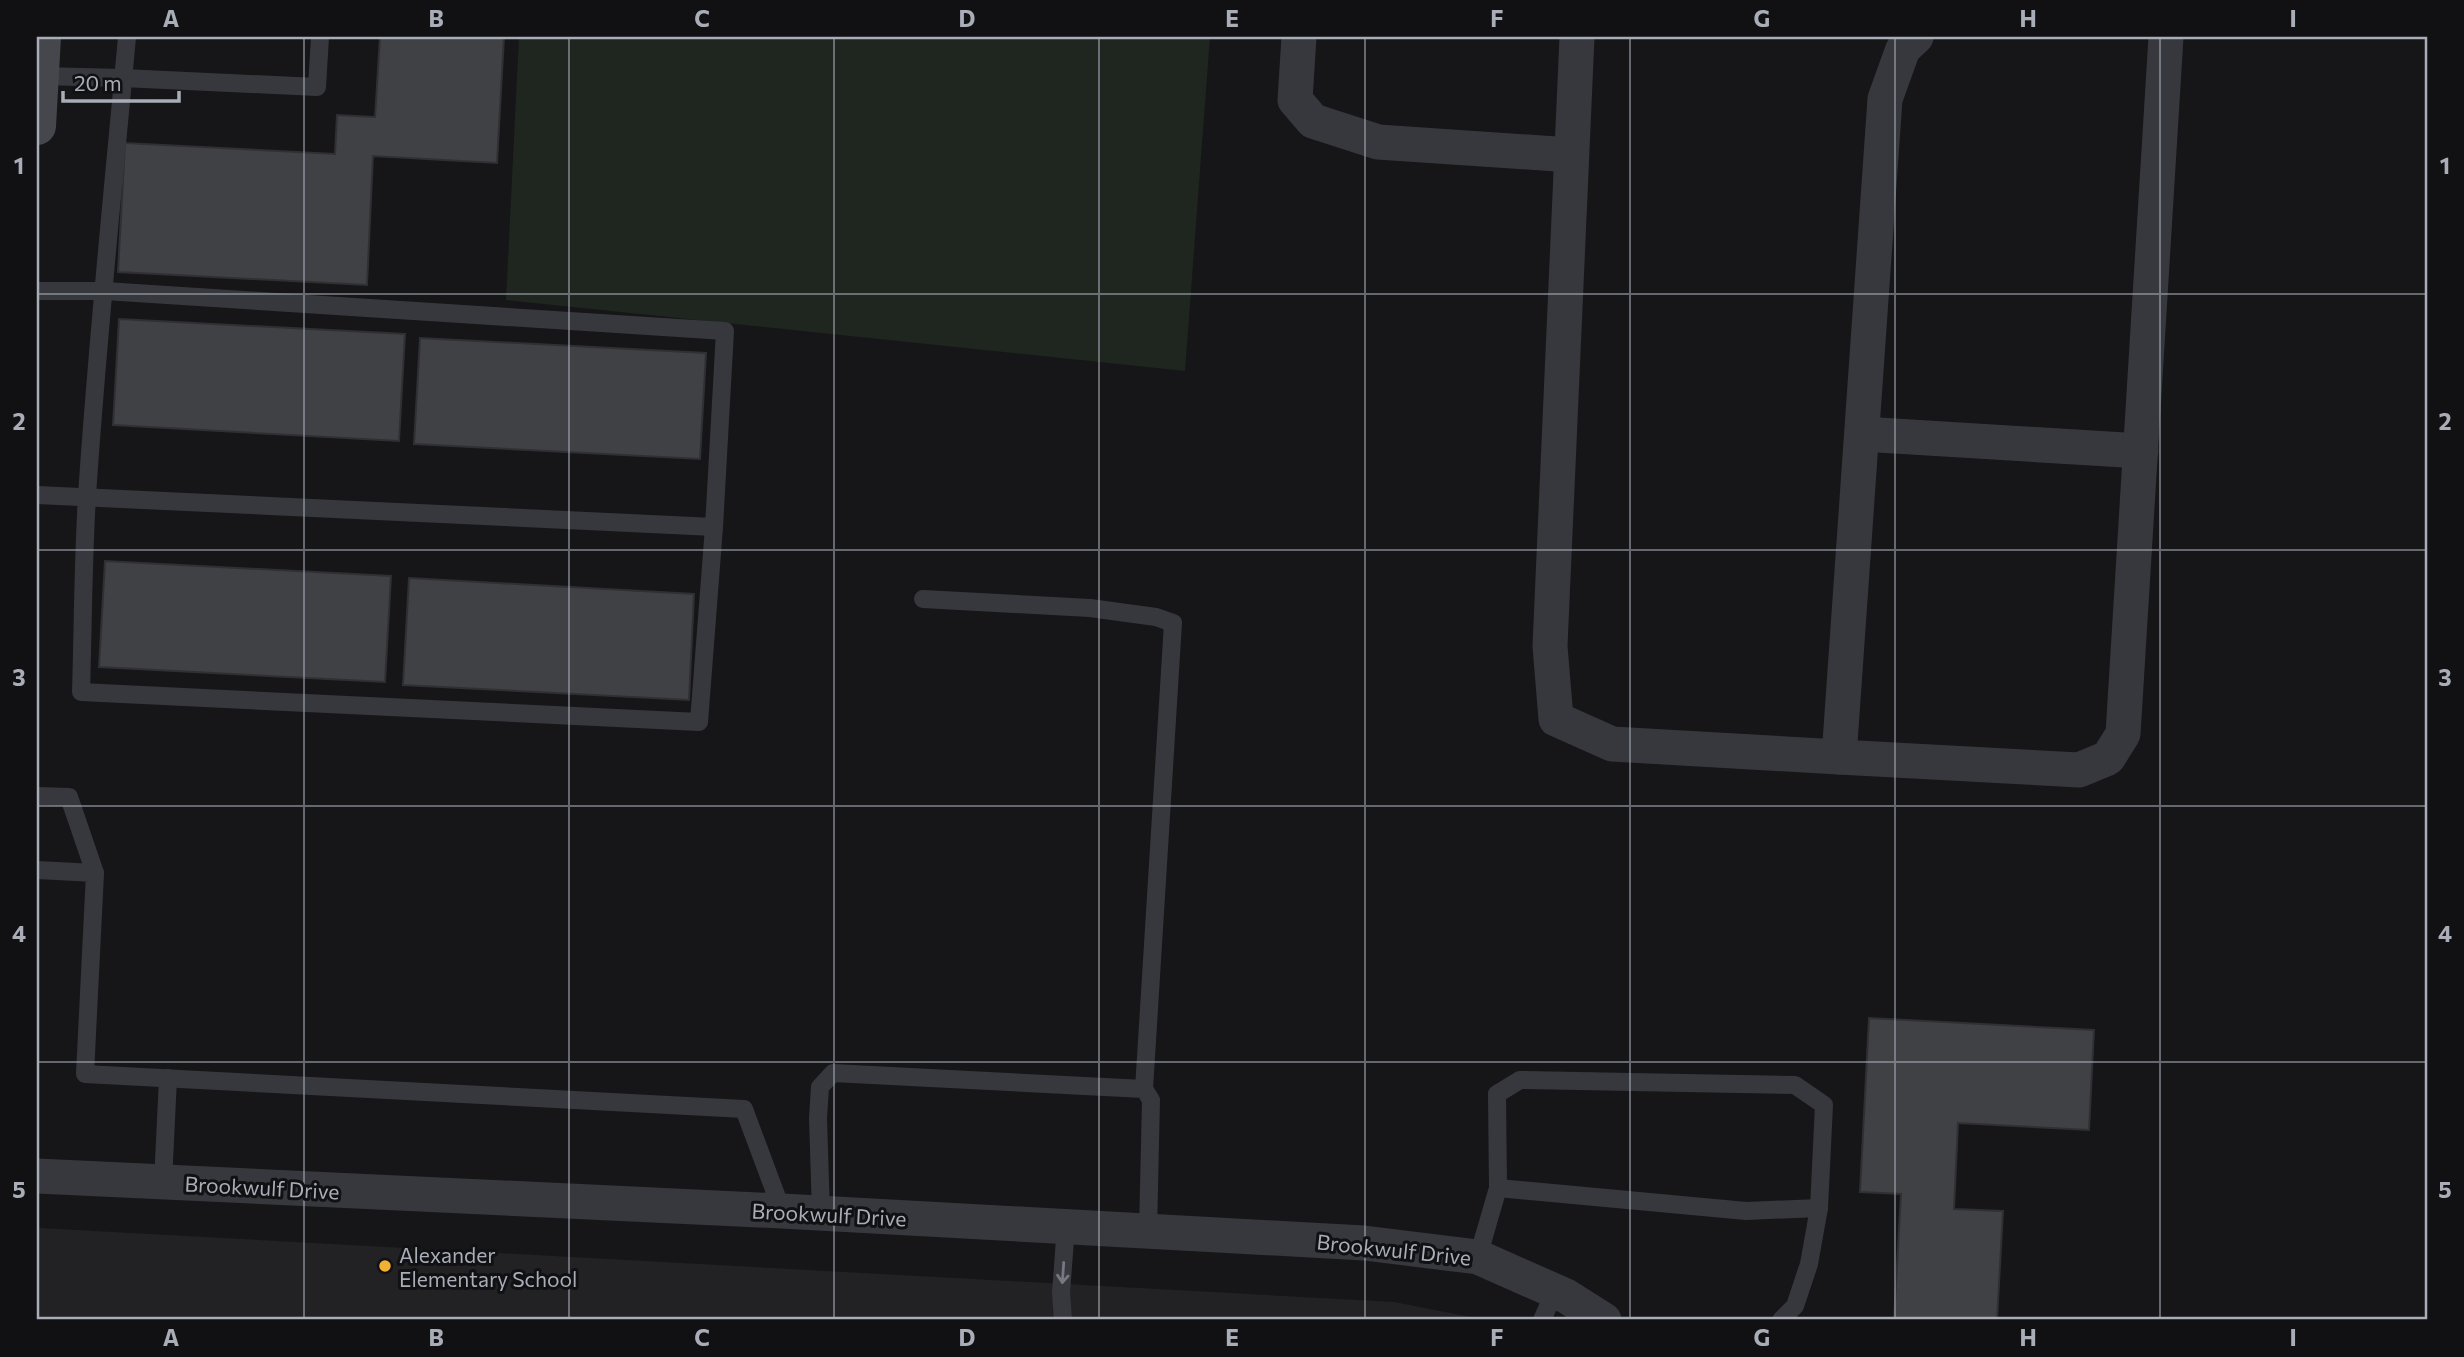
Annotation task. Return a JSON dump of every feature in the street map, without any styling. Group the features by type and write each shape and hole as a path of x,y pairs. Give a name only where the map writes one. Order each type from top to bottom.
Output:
{"main road":[{"path":"37,126 42,37"}],"street":[{"path":"1299,37 1295,100 1313,121 1378,142 1571,155"},
{"path":"1577,37 1550,646 1556,719 1612,744 2079,770 2108,758 2123,734 2166,37"},
{"path":"1839,757 1885,99 1903,50 1916,37"},
{"path":"1862,434 2141,452"},
{"name":"Brookwulf Drive","path":"37,1176 782,1211 1364,1243 1478,1257 1549,1306 1604,1320"}],"lane":[{"path":"37,291 105,291 725,331 699,722 81,692 87,497 105,291 123,78 127,37"},
{"path":"40,76 317,87 320,37"},
{"path":"37,495 714,527"},
{"path":"923,599 1090,608 1156,617 1173,623 1144,1089 1151,1100 1148,1231"},
{"path":"37,796 69,797 95,873 85,1074 744,1109 782,1211"},
{"path":"37,870 95,873"},
{"path":"821,1213 818,1118 820,1087 833,1073 1144,1089"},
{"path":"163,1182 168,1078"},
{"path":"1478,1257 1498,1188 1497,1094 1520,1080 1795,1085 1824,1105 1819,1208 1809,1264 1795,1306 1781,1320"},
{"path":"1498,1188 1746,1212 1819,1208"},
{"path":"1063,1320 1061,1293 1066,1226"}],"shaded area":[{"path":"519,37 1210,37 1185,371 506,300"},
{"name":"Alexander Elementary School","path":"39,1228 1394,1302 1486,1320 37,1320"}],"building":[{"path":"380,37 504,37 497,163 373,156 367,285 118,272 125,143 335,154 337,115 375,117"},
{"path":"119,319 405,334 399,441 113,425"},
{"path":"420,338 706,353 700,459 414,444"},
{"path":"105,561 391,576 385,682 99,667"},
{"path":"409,578 694,594 689,700 403,685"},
{"path":"1869,1018 2094,1030 2089,1130 1958,1123 1954,1209 2003,1211 1997,1320 1894,1320 1901,1194 1860,1192"}],"place":[{"name":"Alexander Elementary School","path":"385,1266"}]}
